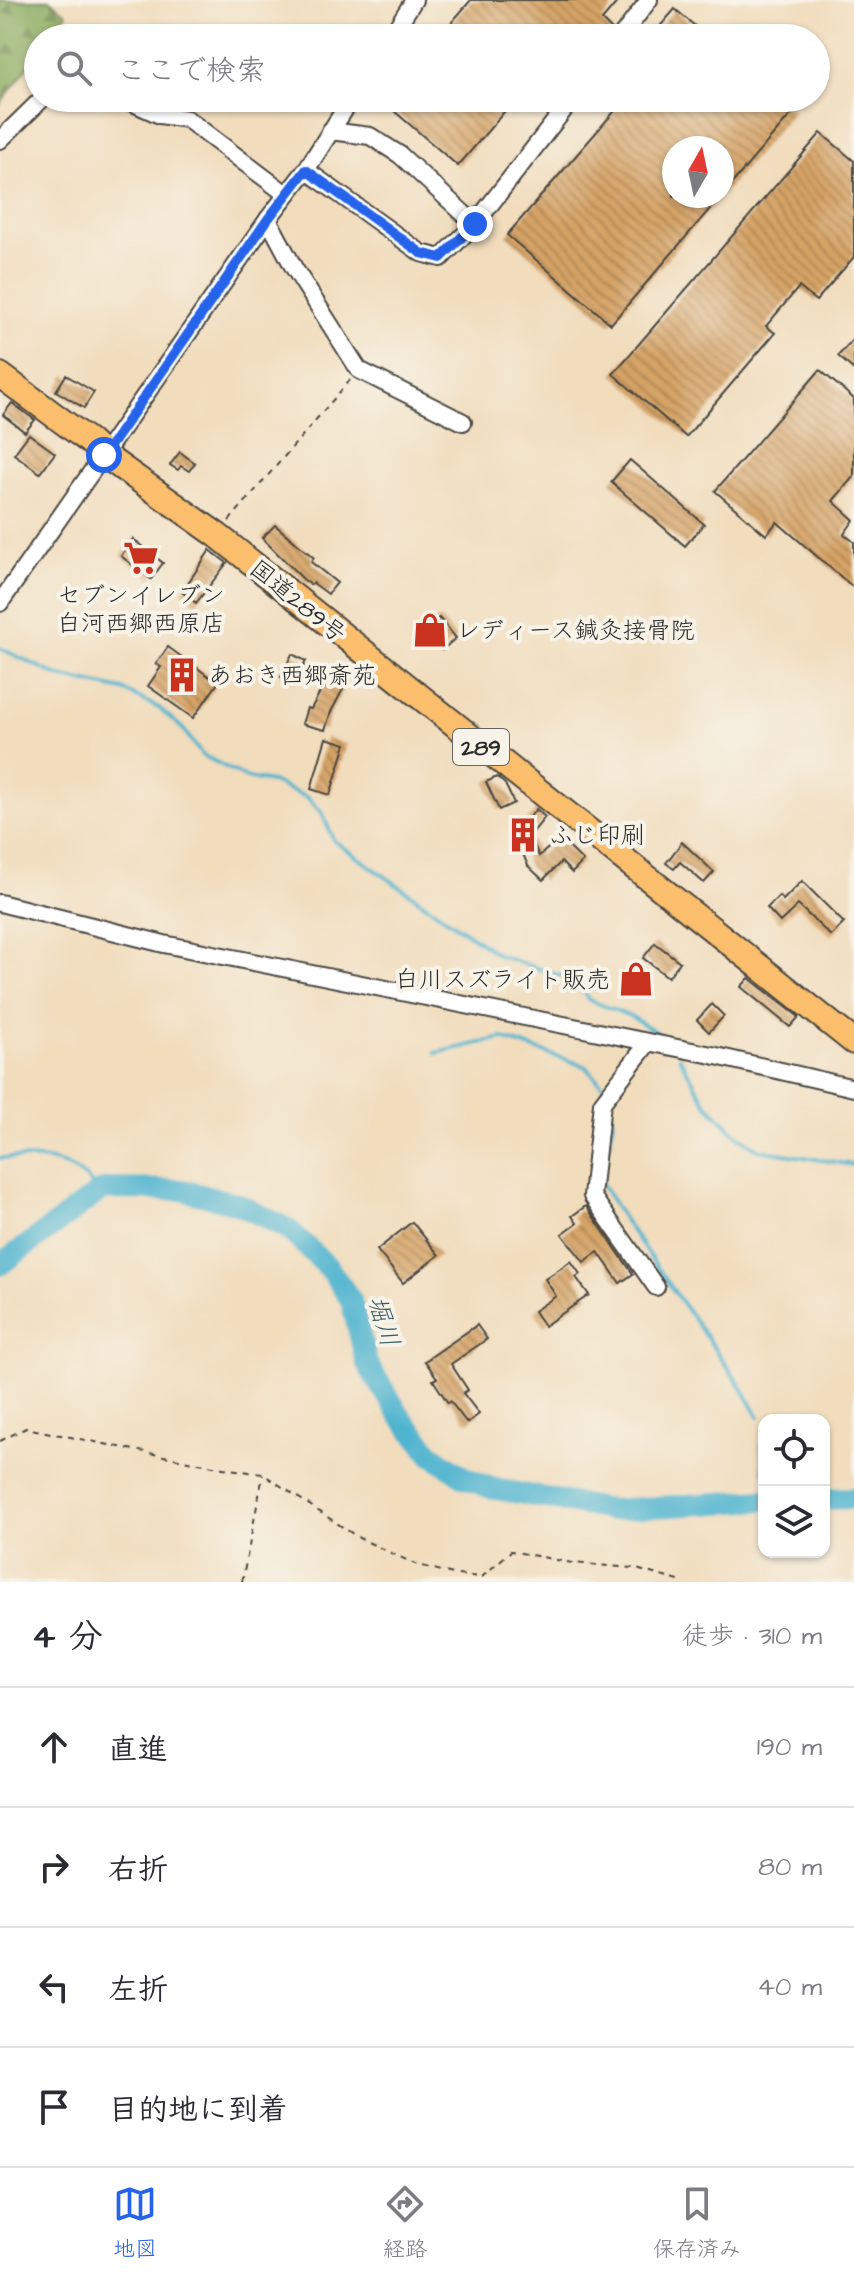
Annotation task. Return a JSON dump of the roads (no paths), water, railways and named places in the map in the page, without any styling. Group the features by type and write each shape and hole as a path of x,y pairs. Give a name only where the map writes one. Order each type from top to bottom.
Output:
{"highway":[{"name":"国道289号","path":"0,375 104,455 217,535 854,1042"}],"street":[{"path":"399,24 414,0"},
{"path":"631,24 649,0"},
{"path":"0,140 29,112"},
{"path":"153,112 187,119 286,194"},
{"path":"0,603 268,219 306,170 343,112"},
{"path":"306,170 421,253 441,258 475,224 562,112"},
{"path":"330,131 370,136 400,155 475,224"},
{"path":"268,219 294,268 359,370 463,422"},
{"path":"0,903 164,944 712,1055 854,1088"},
{"path":"648,1043 602,1103 592,1196 656,1287"}],"waterway":[{"path":"0,648 56,675 123,690 159,708 183,729 202,755 247,778 272,782 308,798 322,813 334,841 500,956 574,980 589,1000 632,1017 661,1035"},
{"path":"436,1053 502,1038 585,1066 604,1087"},
{"path":"679,1057 706,1103 737,1135 759,1150 854,1165"},
{"path":"609,1106 613,1123 601,1183 758,1415"},
{"path":"0,1158 42,1159 66,1165 99,1192"},
{"name":"堀川","path":"0,1265 107,1189 182,1190 238,1204 288,1229 328,1267 351,1300 367,1364 401,1417 432,1455 464,1477 491,1488 610,1510 758,1500"},
{"name":"堀川","path":"830,1499 854,1498"}],"place":[{"name":"セブンイレブン 白河西郷西原店","path":"141,558"},
{"name":"レディース鍼灸接骨院","path":"430,630"},
{"name":"あおき西郷斎苑","path":"182,675"},
{"name":"ふじ印刷","path":"523,835"},
{"name":"白川スズライト販売","path":"636,979"}]}
